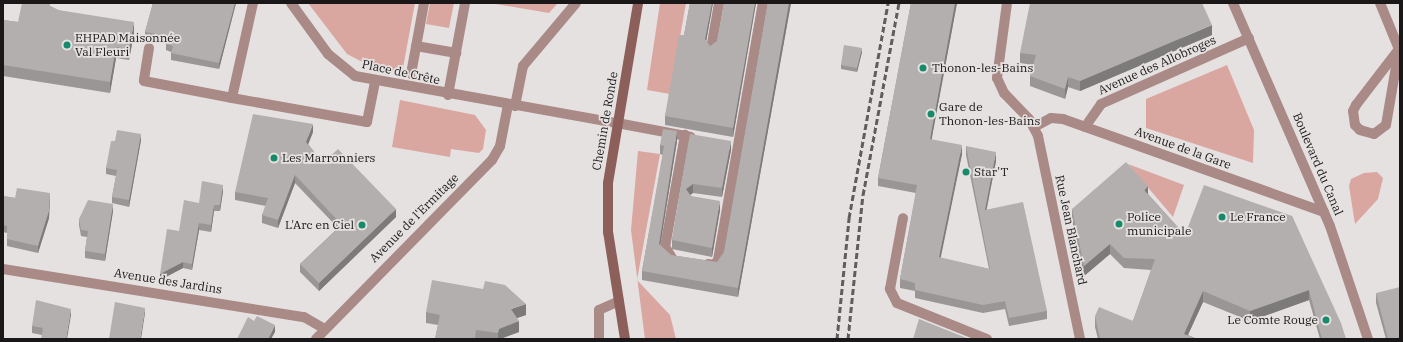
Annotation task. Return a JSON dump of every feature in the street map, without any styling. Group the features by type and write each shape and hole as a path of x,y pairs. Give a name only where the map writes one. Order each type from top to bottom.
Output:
{"main road":[{"name":"Chemin de Ronde","path":"625,339 607,216 609,166 638,3"}],"street":[{"path":"232,98 253,3"},
{"name":"Place de Crête","path":"291,3 334,61 355,76 375,82 703,138"},
{"path":"411,74 424,3"},
{"path":"448,94 465,3"},
{"path":"512,105 523,66 576,3"},
{"path":"711,50 719,3"},
{"path":"696,262 718,262 763,3"},
{"path":"1008,3 997,78 1004,93 1034,127"},
{"name":"Boulevard du Canal","path":"1233,3 1324,212 1344,262 1368,339"},
{"path":"1380,3 1400,49 1386,125 1374,134 1360,130 1355,125 1353,111 1400,49"},
{"name":"Avenue des Allobroges","path":"1085,127 1101,104 1249,38"},
{"path":"416,46 456,53"},
{"path":"149,48 144,81 367,122 375,82"},
{"name":"Avenue de l'Ermitage","path":"316,339 492,160 501,142 512,105"},
{"name":"Avenue de la Gare","path":"1034,127 1051,118 1085,127 1324,212"},
{"name":"Rue Jean Blanchard","path":"1034,127 1080,339"},
{"path":"681,259 669,256 665,247 685,135"},
{"path":"726,142 739,145"},
{"path":"715,203 728,205"},
{"path":"903,218 890,289 897,303 987,339"},
{"name":"Avenue des Jardins","path":"3,269 304,317 325,329"},
{"path":"599,339 599,310 604,305 619,301"}],"shaded area":[{"path":"308,3 415,3 402,73 372,67 347,54"},
{"path":"430,3 454,3 449,28 426,24"},
{"path":"490,3 558,3 549,13"},
{"path":"660,3 686,3 670,94 647,90"},
{"path":"1227,65 1254,130 1253,163 1146,128 1146,99"},
{"path":"400,100 475,115 486,130 483,149 479,153 451,149 450,157 392,147"},
{"path":"638,151 660,154 637,279 631,230"},
{"path":"1128,164 1184,185 1173,217"},
{"path":"1377,172 1383,178 1378,199 1355,224 1349,186 1351,179 1364,173"},
{"path":"637,281 670,315 676,339 645,339"}],"building":[{"name":"EHPAD Maisonnée Val Fleuri","path":"22,3 50,3 50,6 58,10 134,22 129,49 116,47 110,82 3,65 3,20 18,22"},
{"path":"153,3 235,3 219,63 171,53 173,46 166,44 167,36 145,32"},
{"path":"690,3 712,3 705,39 710,46 717,41 724,3 755,3 733,128 665,116 679,35 684,35"},
{"path":"768,3 789,3 738,288 642,271 664,146 660,145 663,129 677,131 659,244 671,255 717,262 724,252"},
{"path":"911,3 955,3 930,139 962,145 939,257 990,269 966,146 996,152 985,210 1023,202 1047,311 1009,318 1005,301 983,305 915,290 915,283 900,279 917,185 878,178"},
{"path":"1030,3 1202,3 1212,25 1080,81 1068,77 1065,89 1030,76 1036,55 1020,53"},
{"path":"844,45 862,48 857,68 841,65"},
{"path":"253,114 313,124 306,142 323,163 338,149 396,209 319,283 300,264 342,225 295,175 278,220 262,215 268,198 235,192"},
{"path":"117,130 141,134 129,200 112,197 117,170 106,168 111,141 115,141"},
{"path":"690,134 731,141 722,188 693,184 686,189 691,196 720,201 712,248 672,240"},
{"path":"1126,162 1148,186 1144,190 1185,235 1204,185 1292,216 1341,323 1346,339 1322,339 1309,290 1250,311 1203,291 1184,334 1197,339 1100,339 1095,316 1099,307 1133,321 1155,259 1124,258 1110,244 1084,266 1072,209"},
{"path":"202,181 223,185 220,205 214,205 211,225 199,223 192,264 183,262 160,274 167,229 179,231 184,200 199,203"},
{"path":"17,188 50,193 49,211 38,246 7,239 7,226 3,225 3,196 15,198"},
{"path":"88,200 113,204 105,254 85,251 88,231 81,230 79,219"},
{"path":"432,280 483,289 485,281 505,285 526,304 511,309 519,321 499,329 498,333 476,330 475,339 435,339 440,315 426,312"},
{"path":"1400,287 1400,339 1388,339 1376,293"},
{"path":"36,300 71,309 66,339 41,339 43,328 32,326"},
{"path":"115,302 145,308 140,339 109,339"},
{"path":"257,316 275,325 268,339 237,339 248,317 254,321"},
{"path":"919,319 969,339 913,339"}],"railway":[{"path":"837,339 849,218 888,3"},
{"path":"848,339 863,195 899,3"}],"place":[{"name":"EHPAD Maisonnée Val Fleuri","path":"67,45"},
{"name":"Thonon-les-Bains","path":"923,68"},
{"name":"Gare de Thonon-les-Bains","path":"931,114"},
{"name":"Les Marronniers","path":"274,158"},
{"name":"Star'T","path":"966,172"},
{"name":"Le France","path":"1222,217"},
{"name":"Police municipale","path":"1119,224"},
{"name":"L'Arc en Ciel","path":"362,225"},
{"name":"Le Comte Rouge","path":"1326,320"}]}
